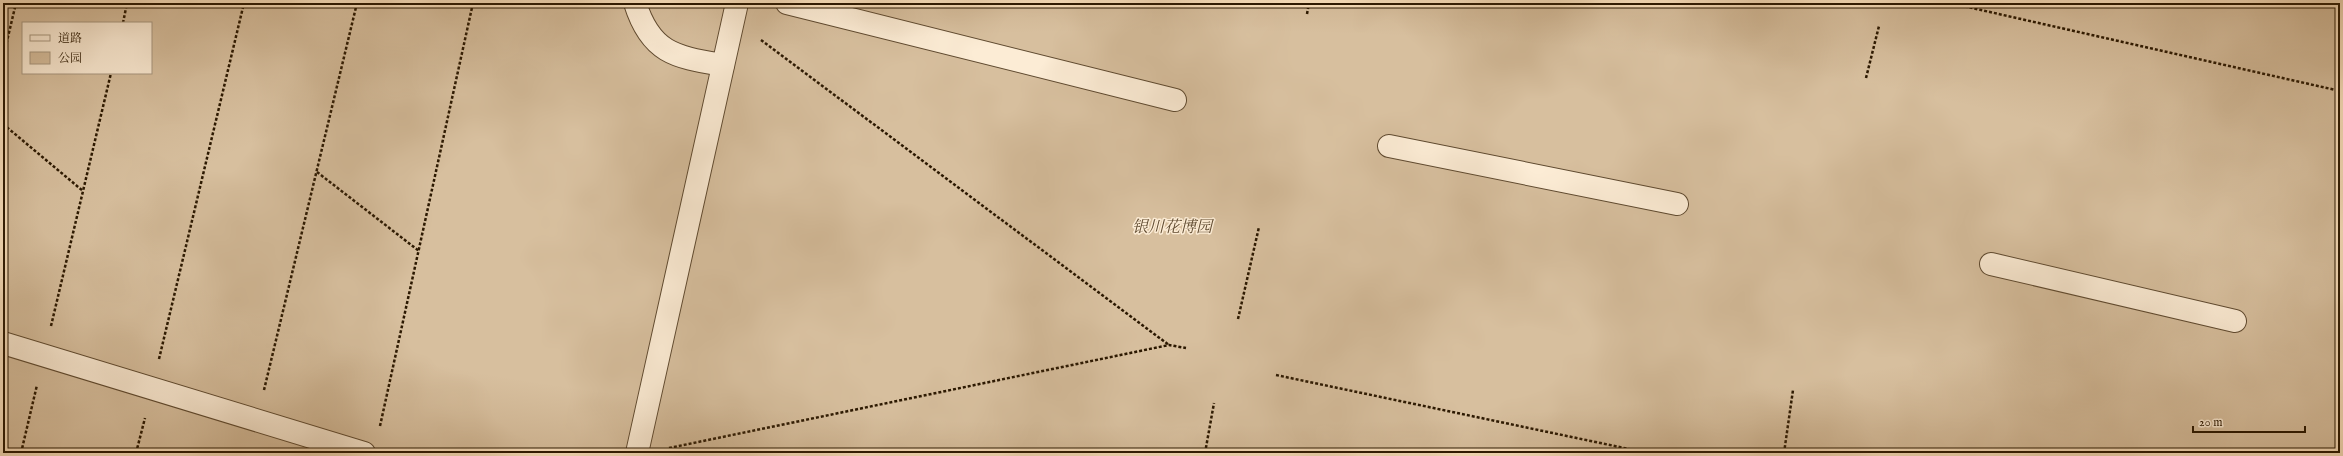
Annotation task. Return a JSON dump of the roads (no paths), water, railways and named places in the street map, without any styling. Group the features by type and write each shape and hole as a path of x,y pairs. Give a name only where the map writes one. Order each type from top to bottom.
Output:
{"street":[{"path":"635,3 641,22 656,42 674,55 723,65"},
{"path":"788,3 1174,100"},
{"path":"637,453 735,11"},
{"path":"1389,146 1677,204"},
{"path":"1991,264 2235,321"},
{"path":"3,343 364,453"}],"park label":[{"name":"银川花博园","path":"1172,228"}]}
